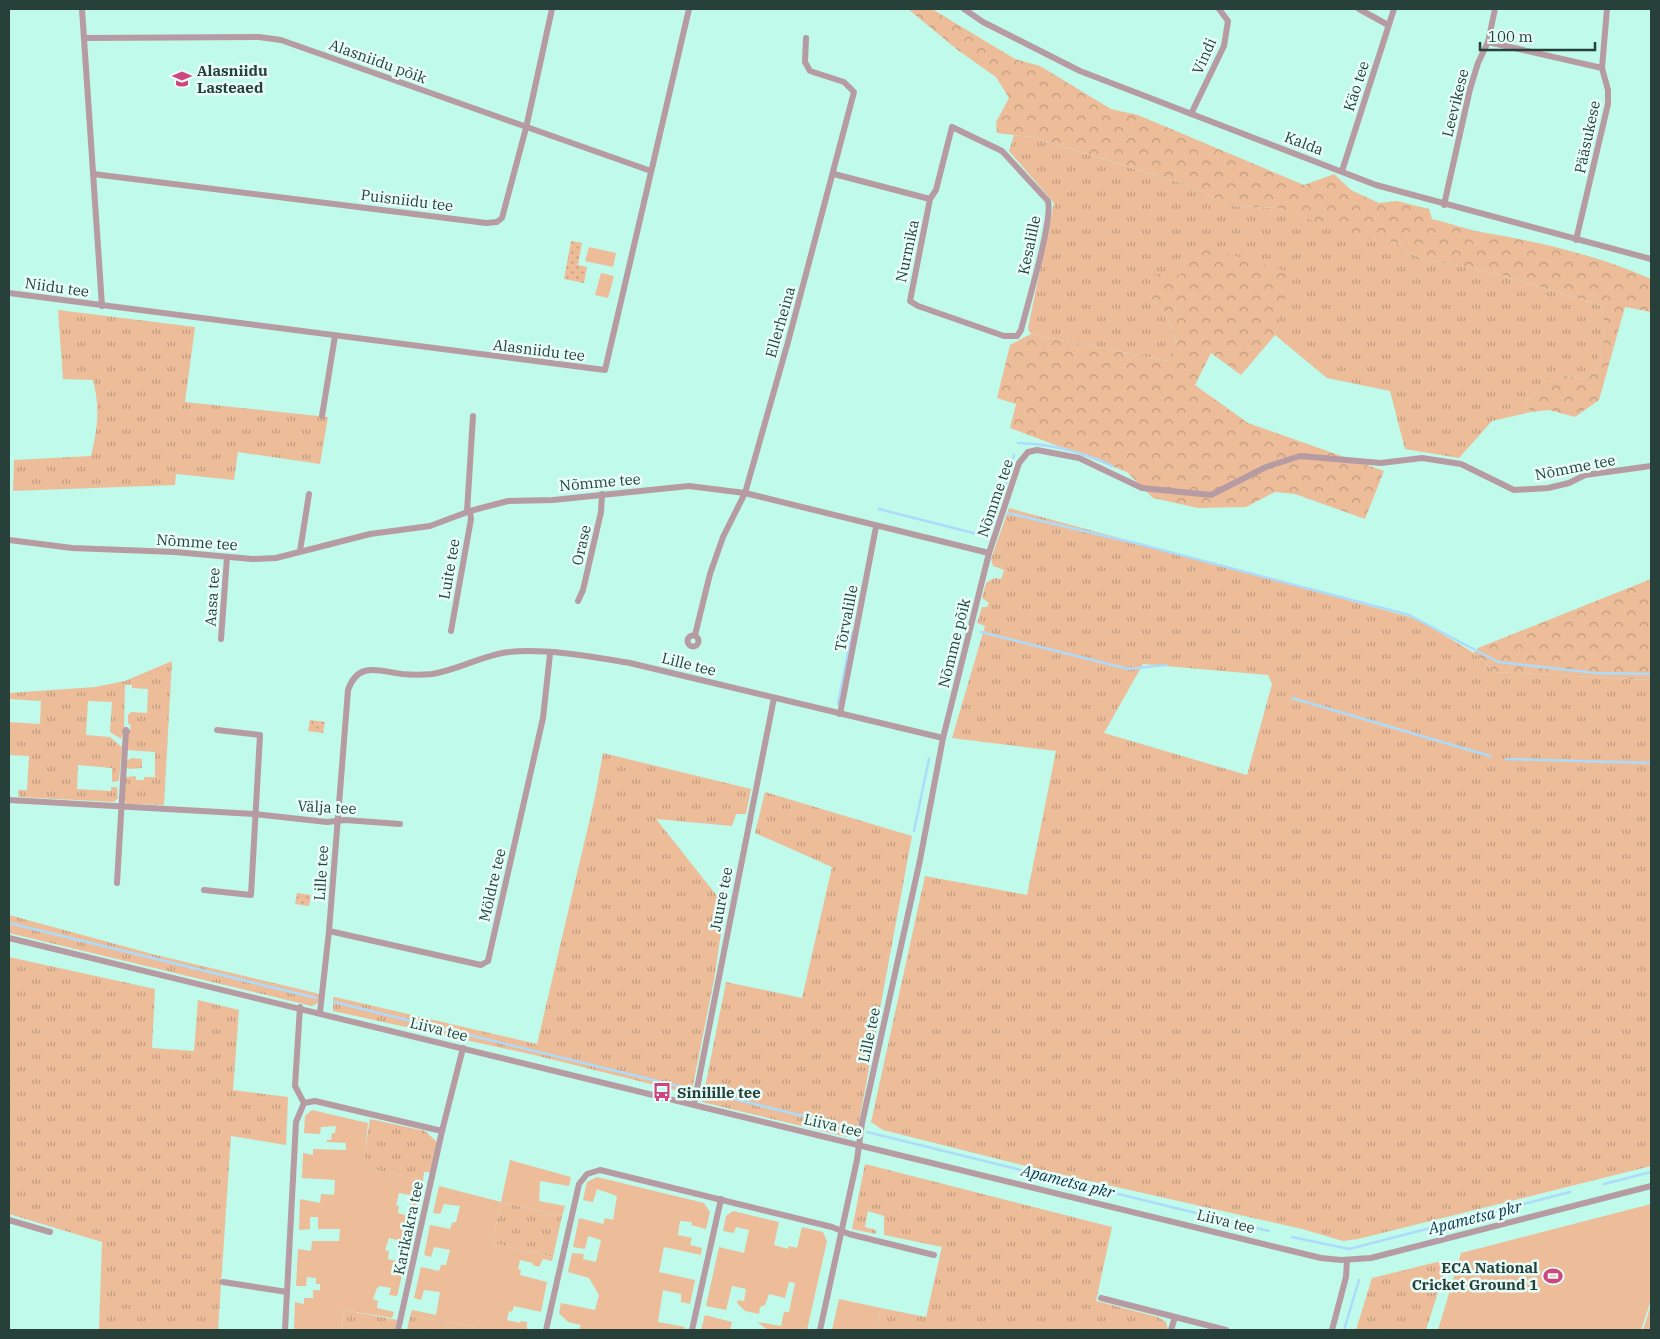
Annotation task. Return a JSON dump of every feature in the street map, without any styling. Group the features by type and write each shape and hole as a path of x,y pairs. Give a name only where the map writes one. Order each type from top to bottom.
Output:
{"street":[{"path":"82,9 102,306"},
{"name":"Puisniidu tee","path":"93,174 486,223 497,222 502,218 526,128 552,9"},
{"name":"Alasniidu tee","path":"102,306 605,370 689,9"},
{"name":"Kalda","path":"964,9 983,22 1057,61 1122,89 1376,185 1444,205 1651,259"},
{"name":"Vindi","path":"1191,114 1224,46 1228,21 1219,9"},
{"path":"1359,9 1388,26"},
{"name":"Käo tee","path":"1342,171 1394,9"},
{"name":"Leevikese","path":"1444,205 1470,89 1488,42 1495,9"},
{"name":"Pääsukese","path":"1576,240 1608,104 1608,90 1602,68 1607,9"},
{"name":"Alasniidu põik","path":"85,38 259,38 281,40 651,171"},
{"name":"Ellerheina","path":"695,635 710,574 723,537 745,493 834,174 854,92 844,82 810,71 805,62 806,38"},
{"path":"1488,42 1602,68"},
{"name":"Kesalille","path":"930,198 936,190 952,127 1002,151 1048,201 1049,212 1021,330 1017,336 1011,337"},
{"path":"834,174 930,198"},
{"name":"Nurmika","path":"930,198 910,301 918,306 1011,337"},
{"name":"Niidu tee","path":"9,293 102,306"},
{"path":"322,416 335,336"},
{"path":"469,512 473,416"},
{"name":"Nõmme tee","path":"9,540 72,548 252,560 276,558 370,534 430,526 469,512 508,502 689,486 745,493 876,527 989,553 1019,463 1028,452 1037,450 1079,458 1142,488 1211,495 1266,467 1300,456 1381,463 1422,458 1461,464 1514,490 1548,488 1569,483 1585,475 1651,466"},
{"path":"300,551 309,494"},
{"name":"Orase","path":"578,601 583,590 601,512 602,494"},
{"name":"Luite tee","path":"451,631 471,518 469,512"},
{"name":"Tõrvalille","path":"840,714 876,527"},
{"name":"Nõmme põik","path":"943,738 989,553"},
{"name":"Aasa tee","path":"221,640 227,557"},
{"name":"Lille tee","path":"320,1012 329,931 348,690 355,676 372,669 402,674 432,674 508,652 630,662 943,738 919,865 820,1330"},
{"name":"Möldre tee","path":"329,931 481,965 488,961 543,718 550,654"},
{"name":"Juure tee","path":"694,1104 774,698"},
{"path":"117,883 126,730"},
{"path":"204,890 251,895 254,814 260,735 217,730"},
{"name":"Välja tee","path":"9,800 254,814 327,822 400,824"},
{"name":"Liiva tee","path":"9,938 320,1012 1321,1258 1347,1260 1371,1258 1651,1186"},
{"path":"300,1008 295,1086 304,1103"},
{"name":"Karikakra tee","path":"398,1330 442,1131 463,1048"},
{"path":"304,1103 316,1101 442,1131"},
{"path":"285,1330 296,1122 304,1103"},
{"path":"546,1330 579,1184 587,1174 600,1170 721,1199 934,1256"},
{"path":"692,1330 721,1199"},
{"path":"9,1220 50,1232"},
{"path":"1332,1330 1346,1277 1347,1260"},
{"path":"223,1282 287,1292"},
{"path":"1101,1298 1226,1330"},
{"path":"1171,1330 1175,1317"}],"green space":[{"path":"908,9 932,9 1015,59 1040,66 1111,109 1138,115 1304,185 1334,174 1351,190 1379,203 1397,201 1429,209 1432,219 1475,231 1568,250 1631,270 1651,279 1651,312 1625,307 1599,400 1575,417 1549,410 1531,412 1525,402 1540,388 1542,379 1562,375 1583,379 1595,372 1605,337 1602,306 1501,275 1418,257 1394,242 1362,239 1279,208 1231,206 1190,186 1110,161 1032,137 997,133 996,122 1009,98 996,77 959,51"},
{"path":"1014,135 1032,137 1190,186 1231,206 1279,208 1362,238 1394,242 1418,257 1501,275 1602,306 1605,337 1595,372 1583,379 1562,375 1540,388 1525,402 1531,412 1492,421 1459,458 1405,449 1390,391 1327,378 1275,335 1291,273 1180,276 1147,293 1168,317 1177,344 1167,361 1031,334 1028,328 1054,203 1009,151"},
{"path":"571,241 582,243 578,265 587,267 584,283 564,279"},
{"path":"1196,244 1292,273 1275,335 1241,375 1211,353 1195,385 1248,423 1384,471 1365,519 1295,494 1275,492 1246,507 1198,508 1153,498 1127,472 1010,428 1016,404 997,398 1010,345 1031,334 1167,361 1177,343 1168,317 1147,293 1155,274 1180,275"},
{"path":"589,247 616,253 613,267 585,261"},
{"path":"601,273 614,276 608,298 595,295"},
{"path":"58,310 195,327 185,402 328,417 320,464 238,452 234,480 176,474 175,485 13,491 14,460 91,456 97,418 97,400 93,380 63,379"},
{"path":"1009,508 1417,619 1474,653 1495,672 1651,680 1651,1166 1358,1239 1343,1241 1302,1229 1046,1171 883,1130 871,1122 925,876 1027,895 1056,751 952,738 985,626 977,623 982,607 987,607 989,603 982,598 986,583 994,578 1001,579 1004,570 993,566 991,559","holes":["1143,664 1268,675 1272,684 1247,775 1104,733"]},
{"path":"1651,579 1651,680 1495,672 1474,653 1478,648"},
{"path":"172,661 164,805 127,804 124,801 126,777 136,776 136,780 144,780 144,777 155,777 155,752 127,750 128,730 130,730 131,726 128,723 128,715 131,712 147,713 148,689 132,688 132,685 125,685 124,730 121,739 110,732 112,702 88,701 86,735 110,737 122,747 119,781 112,782 112,768 78,765 77,789 111,791 111,787 117,787 118,798 114,802 19,797 18,790 27,790 29,756 9,755 9,722 40,724 41,701 9,699 9,693 95,687 125,681"},
{"path":"310,720 325,722 323,733 308,731"},
{"path":"603,753 751,789 746,814 736,814 732,826 656,819 725,906 714,980 692,1090 687,1093 534,1055 333,1011 333,997 335,997 537,1044 595,797"},
{"path":"132,758 142,759 142,768 129,769 126,767 126,761"},
{"path":"765,792 912,836 857,1133 847,1137 702,1102 726,982 802,998 832,867 755,833"},
{"path":"297,893 311,895 309,906 295,904"},
{"path":"9,915 156,955 316,993 319,995 318,1003 312,1006 9,933"},
{"path":"9,957 155,989 152,1048 194,1051 198,1000 239,1010 233,1090 288,1097 286,1145 231,1136 218,1330 99,1330 102,1242 9,1214"},
{"path":"312,1110 368,1123 363,1167 423,1181 417,1206 409,1204 410,1195 399,1193 396,1205 399,1206 398,1213 415,1218 407,1252 398,1250 400,1241 389,1238 385,1250 389,1251 388,1259 405,1263 397,1296 389,1295 391,1288 380,1286 377,1288 373,1299 378,1301 377,1308 394,1312 392,1318 344,1310 341,1330 294,1330 295,1302 304,1304 304,1298 313,1298 313,1290 320,1290 320,1284 316,1284 316,1278 307,1277 306,1286 296,1286 298,1249 311,1251 312,1241 339,1241 340,1229 318,1229 318,1217 310,1217 310,1229 299,1230 300,1199 320,1203 321,1194 334,1195 335,1180 302,1178 303,1153 313,1155 313,1149 346,1150 346,1143 327,1142 327,1140 331,1140 332,1133 335,1133 336,1126 321,1127 320,1134 304,1133 305,1116"},
{"path":"370,1119 425,1131 437,1142 430,1172 424,1172 423,1181 362,1167"},
{"path":"510,1160 571,1177 569,1186 540,1181 539,1201 565,1206 562,1216 501,1202"},
{"path":"865,1164 1112,1227 1096,1301 1158,1317 1166,1322 1168,1330 876,1330 881,1308 926,1317 942,1247 884,1235 884,1216 868,1211 865,1227 876,1230 876,1234 852,1229"},
{"path":"597,1177 704,1203 710,1212 706,1229 691,1225 692,1222 680,1221 678,1235 692,1238 690,1245 702,1248 701,1255 664,1247 659,1272 695,1280 690,1304 681,1302 681,1294 663,1290 658,1322 685,1327 684,1330 579,1330 581,1325 568,1322 559,1313 561,1303 595,1310 599,1295 589,1278 568,1272 572,1253 584,1254 583,1259 596,1262 601,1240 588,1236 585,1249 573,1247 579,1218 603,1224 605,1218 613,1220 617,1196 597,1189 593,1202 583,1200 587,1182"},
{"path":"439,1186 501,1202 492,1243 553,1257 552,1261 543,1259 539,1267 533,1265 533,1263 520,1260 518,1269 521,1270 520,1275 547,1282 541,1312 514,1306 512,1312 509,1311 507,1320 520,1323 521,1321 527,1322 527,1330 472,1330 473,1326 410,1316 412,1310 436,1315 440,1292 424,1290 421,1300 414,1298 421,1267 439,1271 441,1265 446,1265 450,1250 434,1247 431,1257 424,1255 430,1225 450,1229 452,1223 456,1222 460,1206 444,1204 440,1214 433,1213"},
{"path":"501,1202 562,1216 553,1257 492,1243"},
{"name":"ECA National Cricket Ground 1","path":"1651,1204 1651,1300 1641,1330 1438,1330 1461,1253"},
{"path":"733,1211 779,1222 774,1245 788,1249 789,1246 797,1248 802,1227 823,1232 827,1241 807,1330 768,1330 757,1322 781,1326 784,1312 789,1312 795,1283 789,1282 785,1298 769,1294 765,1305 760,1307 759,1314 745,1311 737,1303 738,1300 744,1301 746,1289 732,1286 726,1310 706,1306 719,1247 744,1253 749,1230 736,1227 734,1233 723,1231 726,1216"},
{"path":"1437,1262 1447,1264 1426,1330 1356,1330 1372,1278"},
{"path":"839,1299 881,1308 876,1330 832,1330"},
{"path":"1651,1305 1651,1330 1643,1330"},
{"path":"344,1310 397,1320 395,1330 341,1330"},
{"path":"705,1315 732,1322 730,1330 701,1330"},
{"path":"410,1316 473,1326 472,1330 407,1330"}],"waterway":[{"path":"1018,443 1066,450 1112,466"},
{"path":"879,509 985,536 998,510 1014,455"},
{"path":"1008,513 1139,544 1409,615 1498,662 1596,673 1651,674"},
{"path":"838,704 852,632"},
{"path":"981,632 1128,669 1166,665"},
{"path":"1292,698 1490,756"},
{"path":"914,831 929,759"},
{"path":"1506,759 1651,763"},
{"path":"9,923 316,998"},
{"path":"334,1002 690,1089"},
{"path":"706,1092 855,1129"},
{"name":"Apametsa pkr","path":"867,1132 1269,1231"},
{"name":"Apametsa pkr","path":"1604,1184 1651,1172"},
{"name":"Apametsa pkr","path":"1292,1237 1349,1249 1570,1192"},
{"path":"1344,1330 1359,1280"}],"place":[{"name":"Alasniidu Lasteaed","path":"182,79"},
{"name":"Sinilille tee","path":"662,1092"},
{"name":"ECA National Cricket Ground 1","path":"1553,1276"}]}
